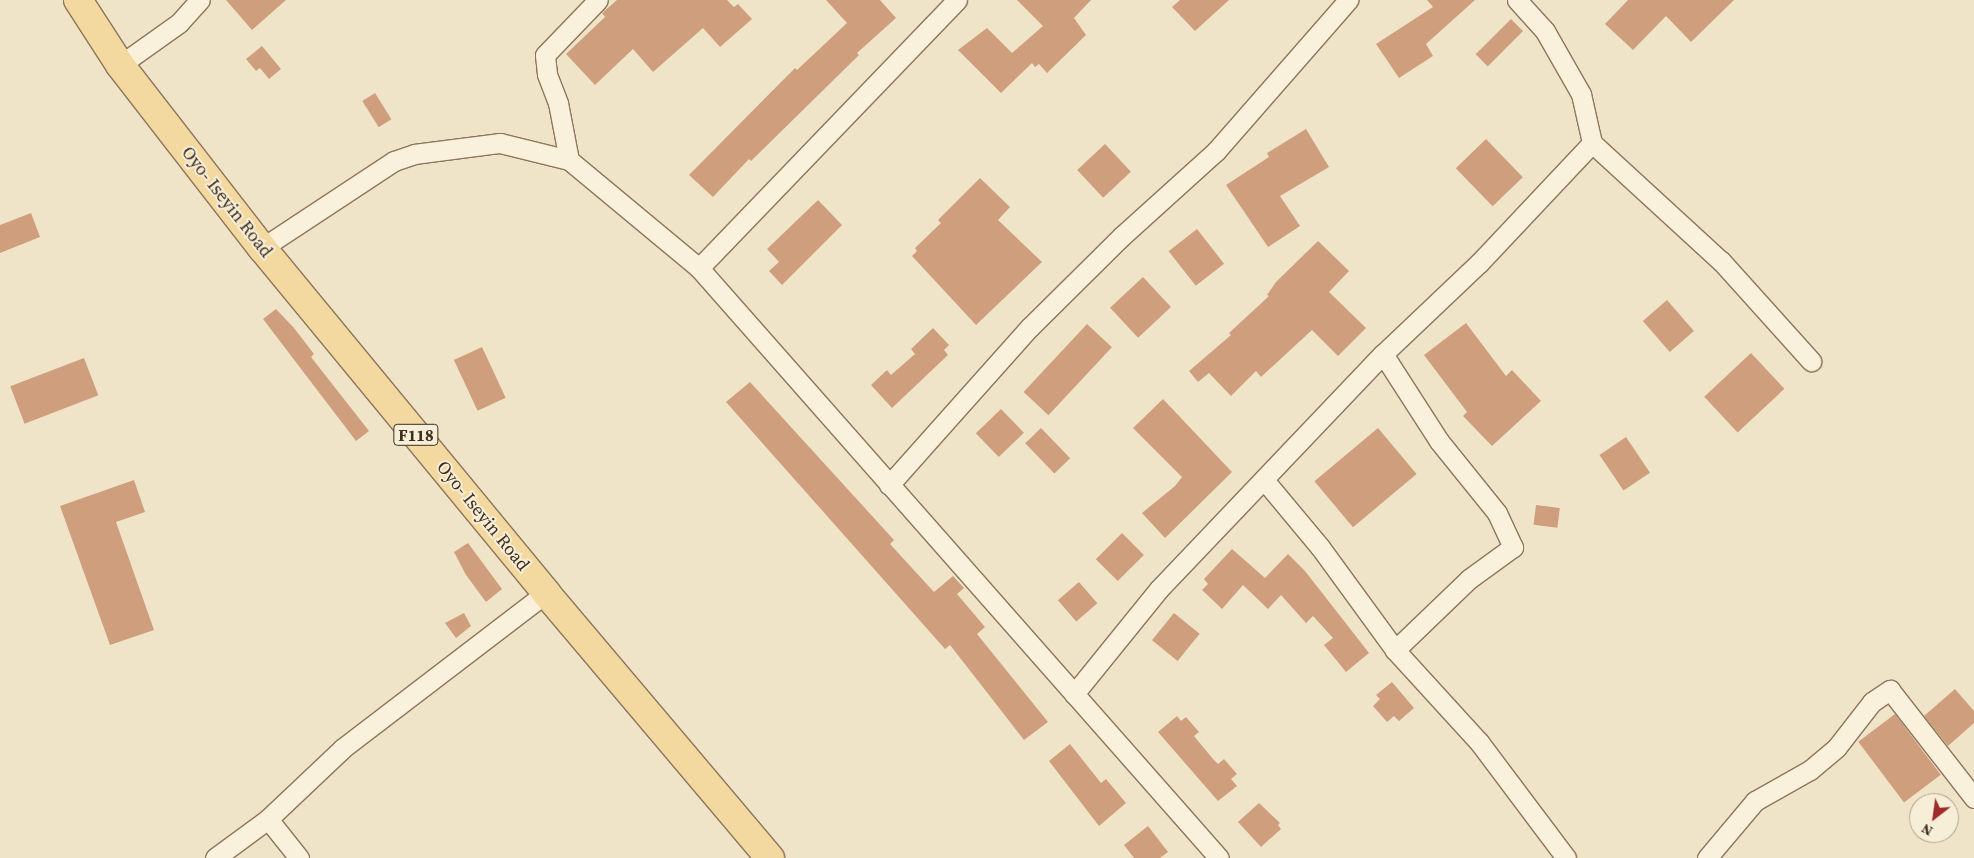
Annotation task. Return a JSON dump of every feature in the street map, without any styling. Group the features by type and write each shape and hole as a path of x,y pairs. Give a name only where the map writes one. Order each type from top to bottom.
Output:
{"main road":[{"name":"Oyo- Iseyin Road","path":"78,0 120,65 262,248 546,594 770,858"}],"street":[{"path":"120,65 179,22 200,0"},
{"path":"569,160 558,103 547,74 545,55 598,0"},
{"path":"699,268 958,0"},
{"path":"889,485 1030,326 1122,236 1216,151 1348,0"},
{"path":"1517,0 1545,31 1581,94 1592,143 1721,261 1811,361"},
{"path":"262,248 394,161 414,154 500,143 569,160 699,268 1219,858"},
{"path":"1074,694 1159,588 1265,481 1383,354 1479,263 1592,143"},
{"path":"1383,354 1439,441 1497,513 1513,547 1470,579 1395,650"},
{"path":"1265,481 1320,547 1395,650 1479,742 1566,858"},
{"path":"216,858 268,819 343,748 546,594"},
{"path":"1707,858 1755,801 1810,770 1837,746 1872,702 1890,690 1974,798"},
{"path":"268,819 299,858"}],"building":[{"path":"226,0 286,0 252,30"},
{"path":"617,0 727,0 734,7 738,4 752,19 720,47 703,28 653,72 633,49 595,85 566,54 605,17 602,13"},
{"path":"826,0 880,0 896,18 857,53 859,55 751,161 749,159 713,197 689,175 795,68 797,70 847,23"},
{"path":"1017,0 1091,0 1074,18 1086,35 1047,73 1039,64 1035,67 1032,63 1001,93 958,50 987,28 1012,53 1043,26"},
{"path":"1180,0 1229,0 1195,31 1172,7"},
{"path":"1427,0 1475,0 1426,44 1433,56 1399,78 1376,44 1433,7"},
{"path":"1628,0 1734,0 1691,42 1666,16 1633,50 1605,24"},
{"path":"1511,19 1523,31 1488,66 1476,54"},
{"path":"262,46 281,69 269,79 260,68 256,71 246,59"},
{"path":"375,93 391,119 379,127 362,101"},
{"path":"1306,129 1329,167 1280,196 1300,226 1268,247 1226,185 1269,157 1267,153"},
{"path":"1486,139 1523,177 1493,206 1456,168"},
{"path":"1105,144 1131,172 1103,198 1077,170"},
{"path":"980,178 1010,207 998,220 1042,262 976,325 912,256 917,251 915,248 941,223 938,220"},
{"path":"818,200 842,225 782,285 769,271 779,262 767,249"},
{"path":"31,213 40,237 0,253 0,225"},
{"path":"1197,229 1224,264 1196,286 1169,251"},
{"path":"1318,241 1349,271 1329,292 1366,328 1338,356 1312,330 1261,377 1256,371 1231,396 1209,373 1198,382 1189,371 1231,335 1229,333 1269,296 1267,295 1276,282"},
{"path":"1143,277 1171,307 1138,338 1110,308"},
{"path":"1667,300 1694,331 1670,352 1643,321"},
{"path":"276,309 314,354 311,357 369,431 356,441 263,319"},
{"path":"1466,323 1506,376 1512,370 1541,401 1492,446 1463,416 1467,412 1424,355"},
{"path":"1087,324 1112,347 1048,415 1024,392"},
{"path":"933,328 949,345 944,350 948,355 892,408 871,385 887,370 891,375 915,354 911,349"},
{"path":"482,347 506,398 478,411 454,360"},
{"path":"1751,353 1784,389 1738,432 1704,397"},
{"path":"84,358 98,395 25,424 10,386"},
{"path":"750,382 894,540 890,544 934,592 953,576 964,588 957,594 985,627 977,634 1048,722 1024,740 950,645 945,649 726,402"},
{"path":"1163,399 1232,472 1165,538 1142,513 1175,486 1182,477 1133,428"},
{"path":"1001,409 1024,433 999,457 976,433"},
{"path":"1041,428 1070,458 1054,473 1025,443"},
{"path":"1378,428 1417,474 1353,527 1314,481"},
{"path":"1626,437 1650,473 1624,491 1599,455"},
{"path":"134,480 145,512 116,522 154,630 110,645 60,506"},
{"path":"1536,505 1560,508 1557,528 1534,525"},
{"path":"1122,533 1144,555 1118,581 1096,559"},
{"path":"468,543 502,589 486,602 466,575 454,552"},
{"path":"1232,549 1265,578 1288,554 1305,571 1369,653 1346,672 1324,645 1333,638 1313,616 1306,623 1281,595 1268,609 1243,585 1222,609 1202,590 1208,584 1204,579"},
{"path":"1079,582 1097,603 1076,622 1058,600"},
{"path":"464,613 471,626 456,638 445,623"},
{"path":"1174,613 1200,634 1178,661 1152,640"},
{"path":"1392,682 1414,708 1399,721 1394,716 1387,722 1373,706 1380,699 1376,695"},
{"path":"1955,689 1974,711 1974,723 1948,746 1924,716"},
{"path":"1895,714 1941,775 1916,793 1909,793 1909,799 1904,802 1858,742"},
{"path":"1177,716 1181,721 1186,717 1199,732 1194,736 1218,764 1224,759 1237,774 1231,779 1237,786 1218,801 1158,732"},
{"path":"1070,744 1101,783 1106,779 1126,803 1099,826 1049,761"},
{"path":"1259,803 1280,823 1278,825 1281,829 1261,847 1238,822"},
{"path":"1148,826 1168,852 1160,858 1134,858 1124,845"}]}
